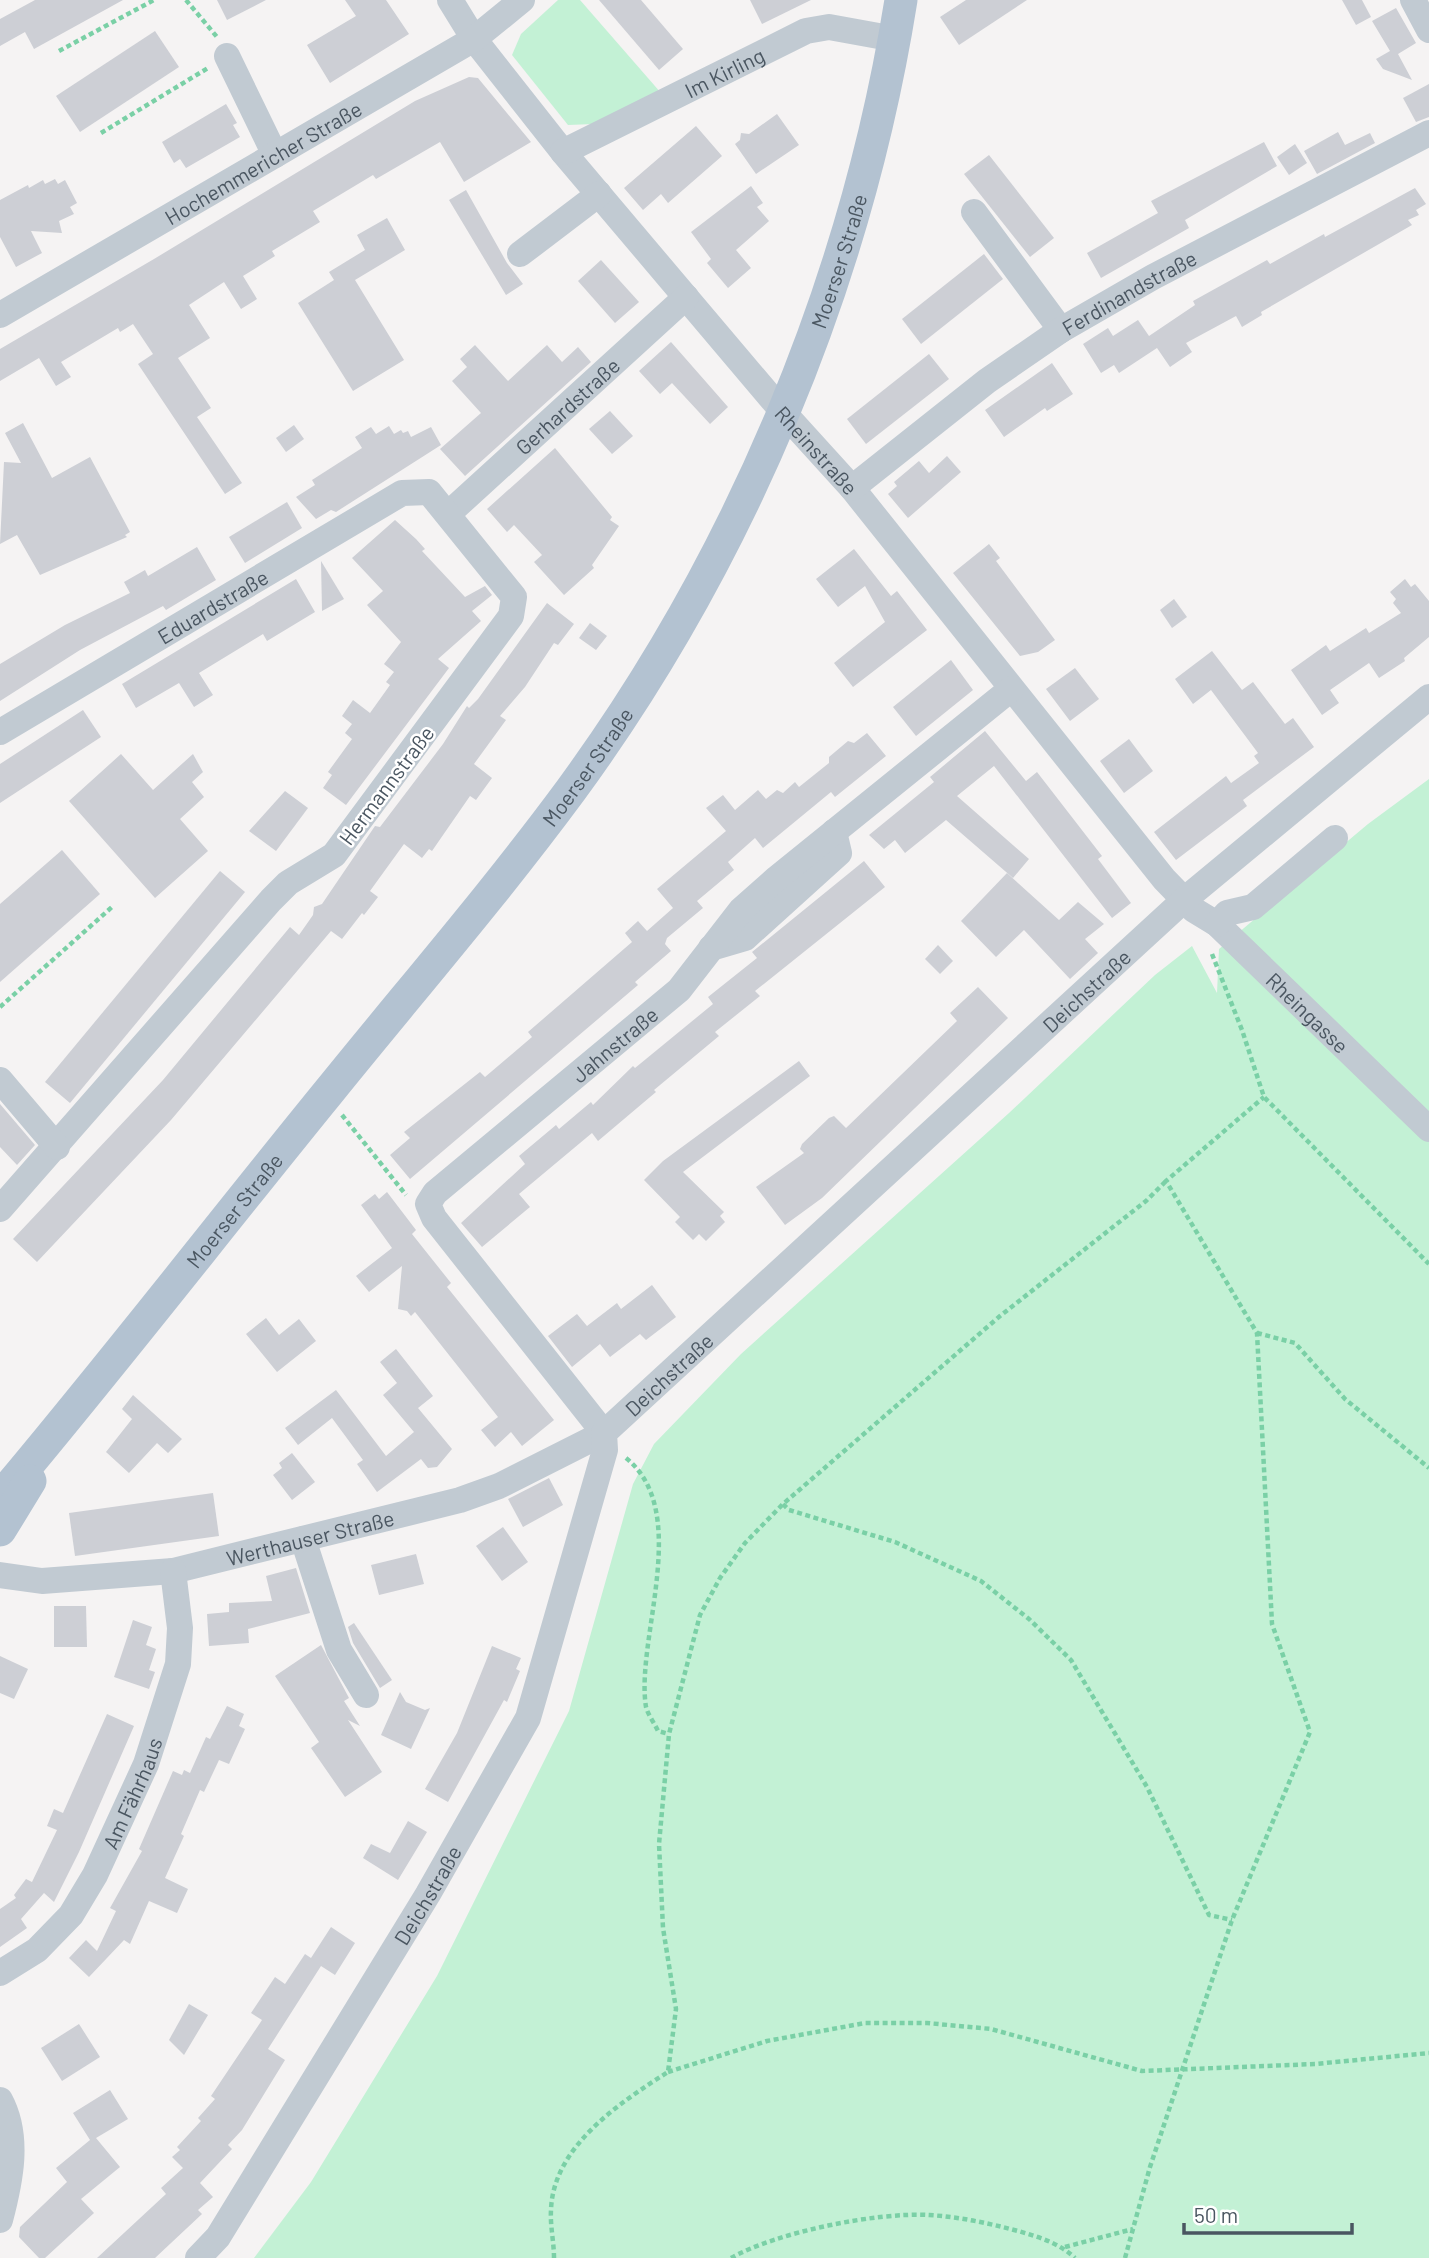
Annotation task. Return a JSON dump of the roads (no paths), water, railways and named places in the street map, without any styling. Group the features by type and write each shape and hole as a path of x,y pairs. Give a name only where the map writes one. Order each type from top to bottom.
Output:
{"main road":[{"name":"Moerser Straße","path":"0,1498 572,789 685,613 729,530 804,360 860,196 901,0"},
{"name":"Moerser Straße","path":"0,1530 66,1419"}],"street":[{"name":"Rheinstraße","path":"450,0 474,39 563,152 783,412 852,488 1011,689 1184,900"},
{"name":"Hochemmericher Straße","path":"0,315 474,39 522,0"},
{"path":"1413,0 1429,30"},
{"name":"Im Kirling","path":"563,152 806,31 829,27 895,38"},
{"path":"227,56 275,155"},
{"name":"Ferdinandstraße","path":"852,488 987,381 1061,330 1153,277 1429,134"},
{"path":"520,254 599,194"},
{"path":"974,212 1061,330"},
{"name":"Gerhardstraße","path":"448,514 686,297"},
{"name":"Hermannstraße","path":"0,1209 271,900 288,883 334,855 511,616 514,597 429,492"},
{"name":"Eduardstraße","path":"0,732 402,494 429,492"},
{"name":"Jahnstraße","path":"605,1441 434,1218 428,1204 435,1194 679,990 741,911 1011,689"},
{"name":"Deichstraße","path":"198,2258 218,2237 407,1929 528,1718 605,1441 1184,900 1429,697"},
{"path":"1217,924 1227,913 1253,907 1335,838"},
{"name":"Rheingasse","path":"1184,900 1217,924 1429,1129"},
{"path":"0,1080 57,1147"},
{"name":"Werthauser Straße","path":"2,1580 42,1581 173,1571 460,1500 605,1441"},
{"path":"303,1539 339,1650 366,1695"},
{"name":"Am Fährhaus","path":"0,1973 37,1950 71,1915 95,1875 146,1763 178,1664 180,1628 173,1571"},
{"path":"0,2100 13,2149 8,2189 0,2220"}]}
